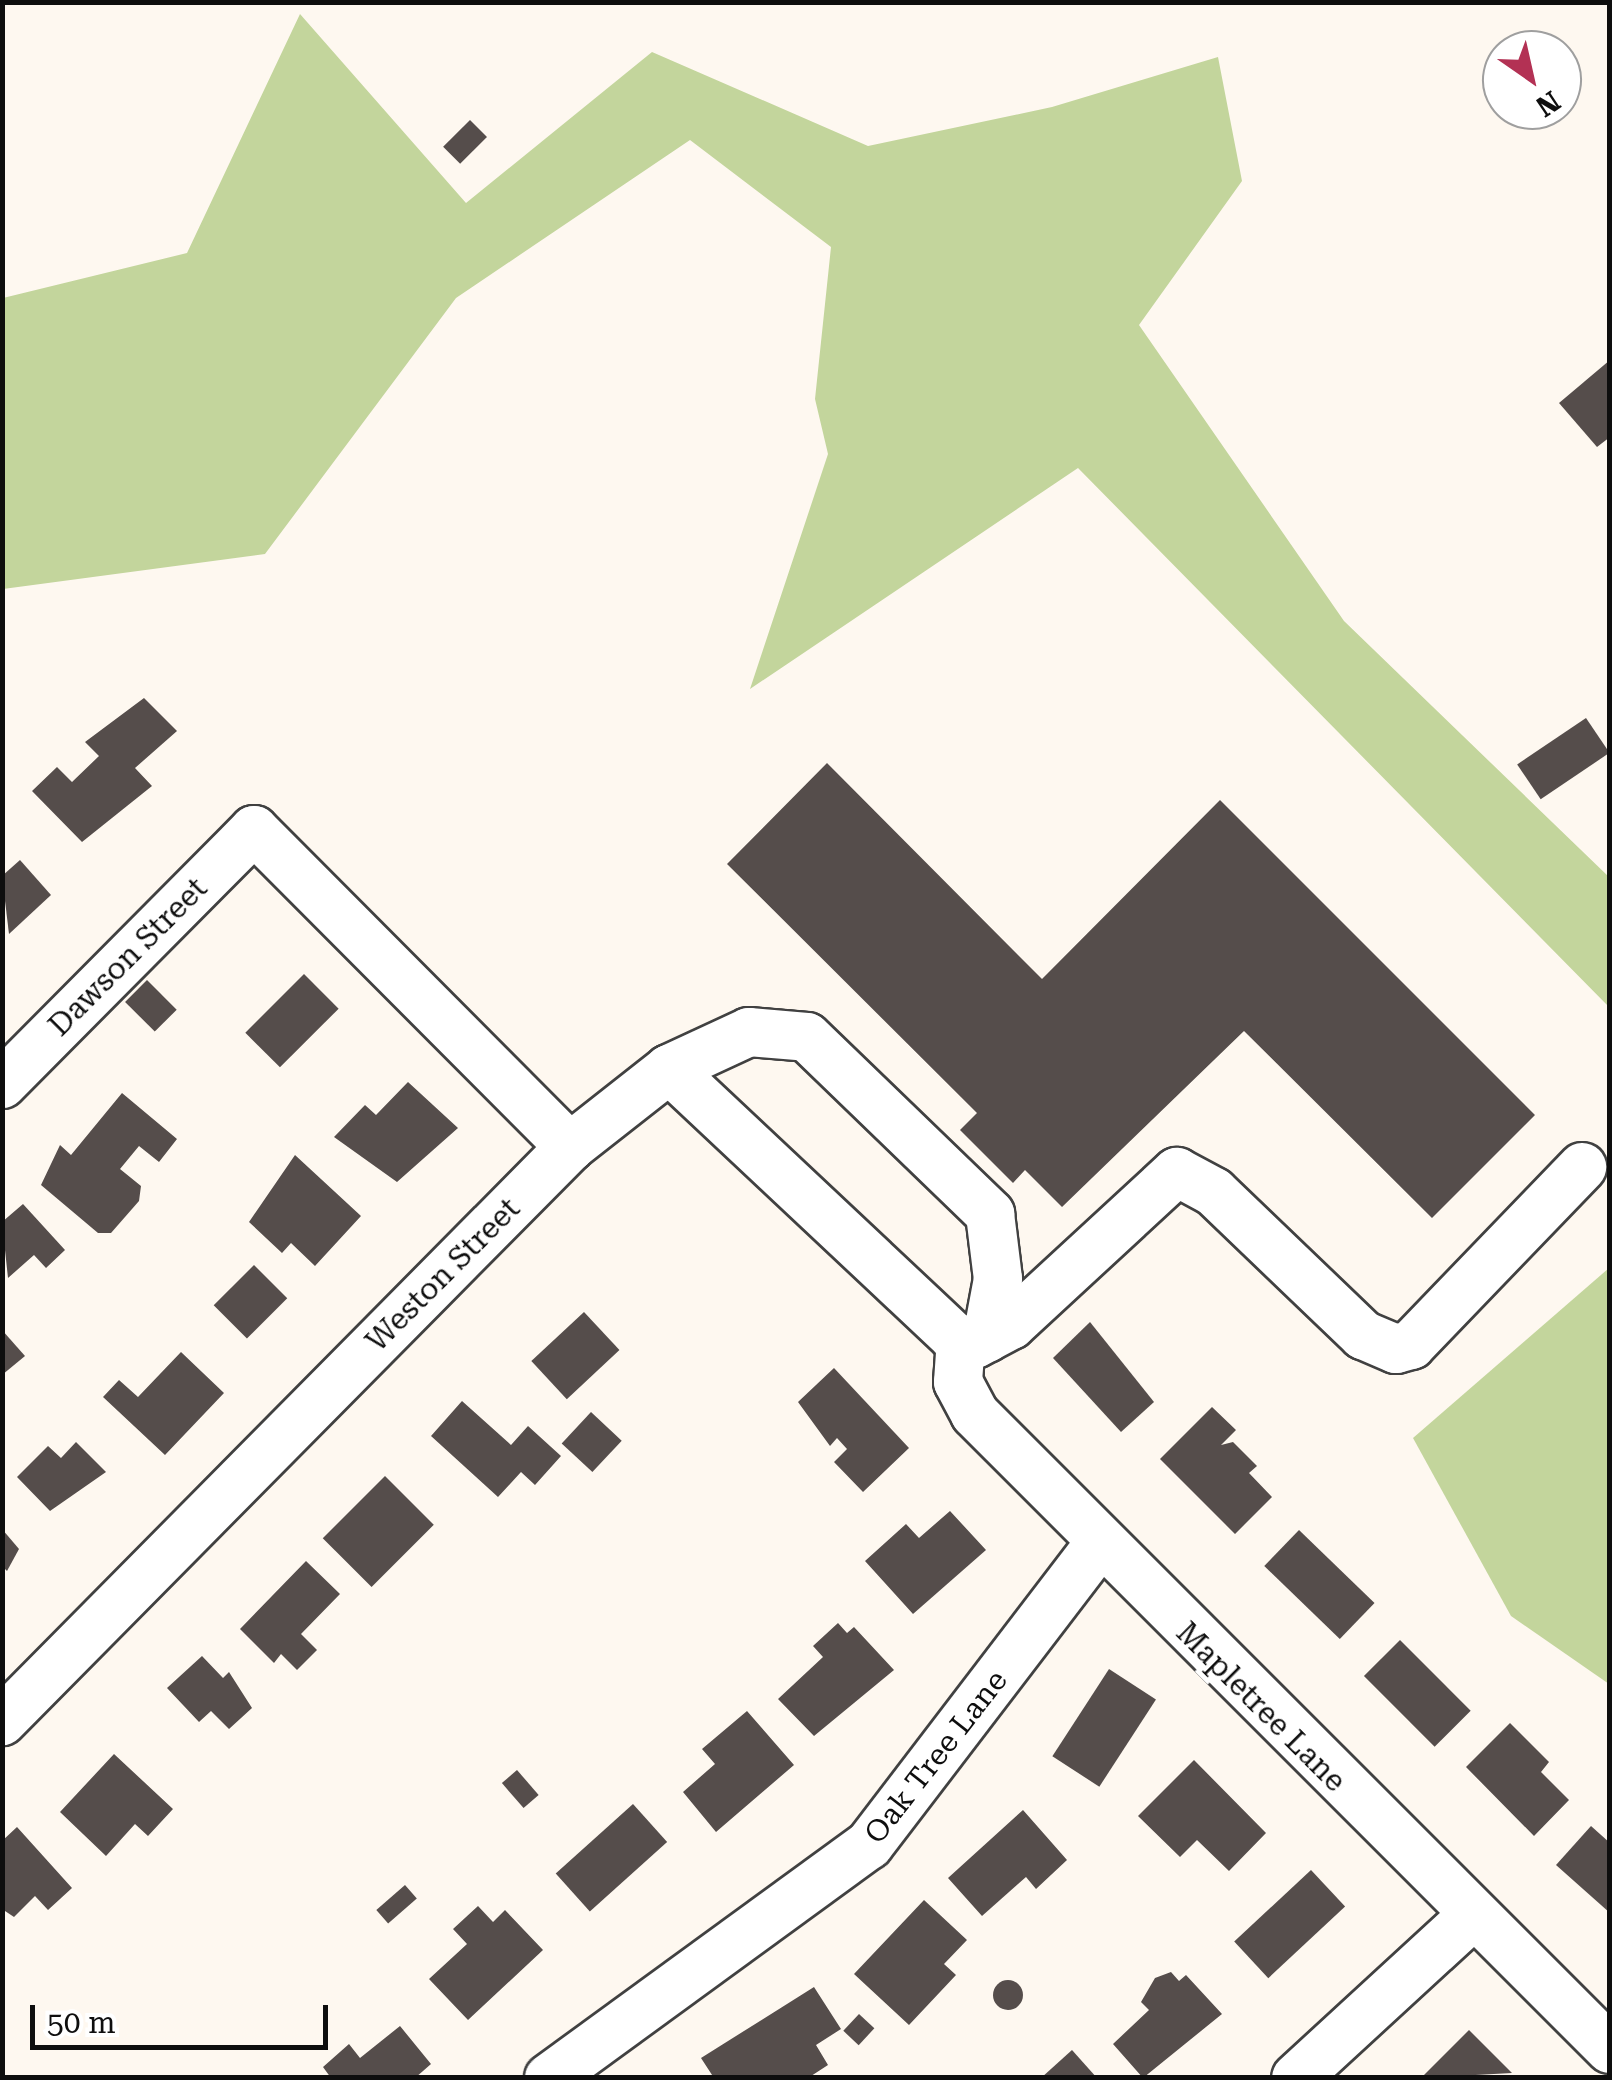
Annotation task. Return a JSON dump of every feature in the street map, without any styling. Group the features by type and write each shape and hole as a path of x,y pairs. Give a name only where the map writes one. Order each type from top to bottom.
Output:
{"street":[{"name":"Dawson Street","path":"2,1084 254,830 570,1147"},
{"name":"Mapletree Lane","path":"669,1068 749,1032 807,1037 990,1214 998,1279 958,1382 975,1414 1098,1545 1610,2049"},
{"name":"Weston Street","path":"2,1722 570,1147 669,1068"},
{"path":"669,1068 974,1338 1177,1172 1214,1192 1363,1335 1396,1350 1411,1344 1582,1166"},
{"name":"Oak Tree Lane","path":"552,2076 869,1845 1098,1545"},
{"path":"1296,2078 1472,1916"}],"green space":[{"path":"300,14 466,203 652,52 868,146 1052,107 1218,57 1242,181 1139,325 1344,621 1609,877 1609,1007 1078,468 750,689 828,454 815,399 831,247 690,140 456,298 265,554 3,589 3,298 187,253"},
{"path":"1609,1268 1609,1684 1511,1616 1413,1438"}],"building":[{"path":"470,120 487,137 460,164 443,147"},
{"path":"1610,360 1610,437 1597,447 1559,403"},
{"path":"144,698 177,731 135,768 152,786 82,842 32,791 57,767 72,782 99,756 85,742"},
{"path":"1586,718 1609,753 1541,799 1517,764"},
{"path":"827,763 1042,979 1220,800 1535,1115 1432,1218 1244,1031 1062,1207 1025,1170 1013,1183 960,1130 977,1113 727,864"},
{"path":"20,860 51,895 9,934 2,876"},
{"path":"304,974 339,1009 280,1067 245,1033"},
{"path":"147,980 177,1010 155,1032 125,1002"},
{"path":"408,1082 458,1128 397,1182 334,1137 365,1105 376,1115"},
{"path":"122,1093 177,1139 159,1162 139,1146 120,1169 141,1186 139,1201 111,1233 98,1233 41,1185 60,1145 71,1155"},
{"path":"295,1155 361,1216 315,1266 291,1243 282,1253 249,1222"},
{"path":"23,1204 65,1250 46,1268 34,1255 8,1278 2,1222"},
{"path":"254,1265 287,1298 247,1339 214,1305"},
{"path":"584,1312 619,1350 567,1399 531,1361"},
{"path":"1090,1322 1154,1402 1121,1432 1053,1358"},
{"path":"2,1330 25,1356 2,1375"},
{"path":"181,1352 224,1393 165,1455 103,1397 119,1380 138,1397"},
{"path":"834,1368 909,1448 863,1492 834,1462 847,1449 837,1438 830,1446 798,1402"},
{"path":"462,1401 511,1445 528,1426 561,1456 535,1485 521,1472 498,1497 431,1436"},
{"path":"1212,1407 1236,1430 1221,1445 1233,1442 1257,1466 1249,1473 1272,1497 1235,1534 1160,1459"},
{"path":"591,1412 622,1441 592,1472 562,1443"},
{"path":"76,1442 106,1472 50,1511 17,1477 48,1446 61,1458"},
{"path":"385,1476 434,1525 372,1587 323,1538"},
{"path":"950,1511 986,1550 913,1614 865,1561 906,1524 919,1538"},
{"path":"2,1529 19,1549 7,1571 2,1566"},
{"path":"1299,1530 1375,1603 1340,1639 1264,1566"},
{"path":"306,1561 340,1594 301,1634 317,1650 297,1670 281,1654 274,1663 240,1629"},
{"path":"838,1623 847,1633 854,1627 894,1670 814,1736 778,1699 823,1657 813,1646"},
{"path":"1400,1640 1471,1711 1435,1747 1364,1676"},
{"path":"202,1656 223,1678 229,1672 252,1708 229,1729 211,1711 199,1722 167,1688"},
{"path":"1109,1669 1156,1699 1099,1787 1052,1756"},
{"path":"747,1711 794,1765 716,1832 683,1792 715,1764 702,1749"},
{"path":"1510,1723 1549,1762 1541,1772 1569,1800 1534,1836 1466,1767"},
{"path":"114,1754 173,1809 148,1836 135,1824 106,1856 60,1812"},
{"path":"1194,1760 1266,1833 1229,1871 1197,1840 1180,1857 1138,1816"},
{"path":"517,1770 539,1795 524,1808 502,1783"},
{"path":"633,1804 667,1842 590,1911 556,1874"},
{"path":"1023,1810 1067,1860 1036,1889 1026,1877 982,1916 948,1878"},
{"path":"1591,1826 1610,1843 1610,1913 1556,1865"},
{"path":"17,1827 72,1888 48,1910 35,1896 14,1917 2,1909 2,1841"},
{"path":"1311,1870 1345,1907 1268,1978 1234,1942"},
{"path":"405,1885 417,1899 388,1924 376,1910"},
{"path":"924,1900 967,1940 944,1964 956,1975 909,2025 854,1974"},
{"path":"478,1906 493,1922 505,1910 543,1950 468,2020 429,1979 467,1944 453,1929"},
{"path":"1171,1972 1179,1981 1186,1975 1222,2014 1143,2078 1113,2044 1149,2010 1141,2002 1155,1978"},
{"path":"1008,1980 1019,1984 1023,1995 1019,2006 1008,2010 997,2006 993,1995 997,1984"},
{"path":"814,1987 841,2029 816,2045 828,2065 808,2078 714,2078 701,2058"},
{"path":"859,2014 874,2028 859,2045 843,2031"},
{"path":"400,2026 431,2064 415,2078 331,2078 323,2067 349,2044 360,2058"},
{"path":"1469,2030 1512,2073 1421,2078"},
{"path":"1072,2050 1097,2078 1041,2078"}]}
